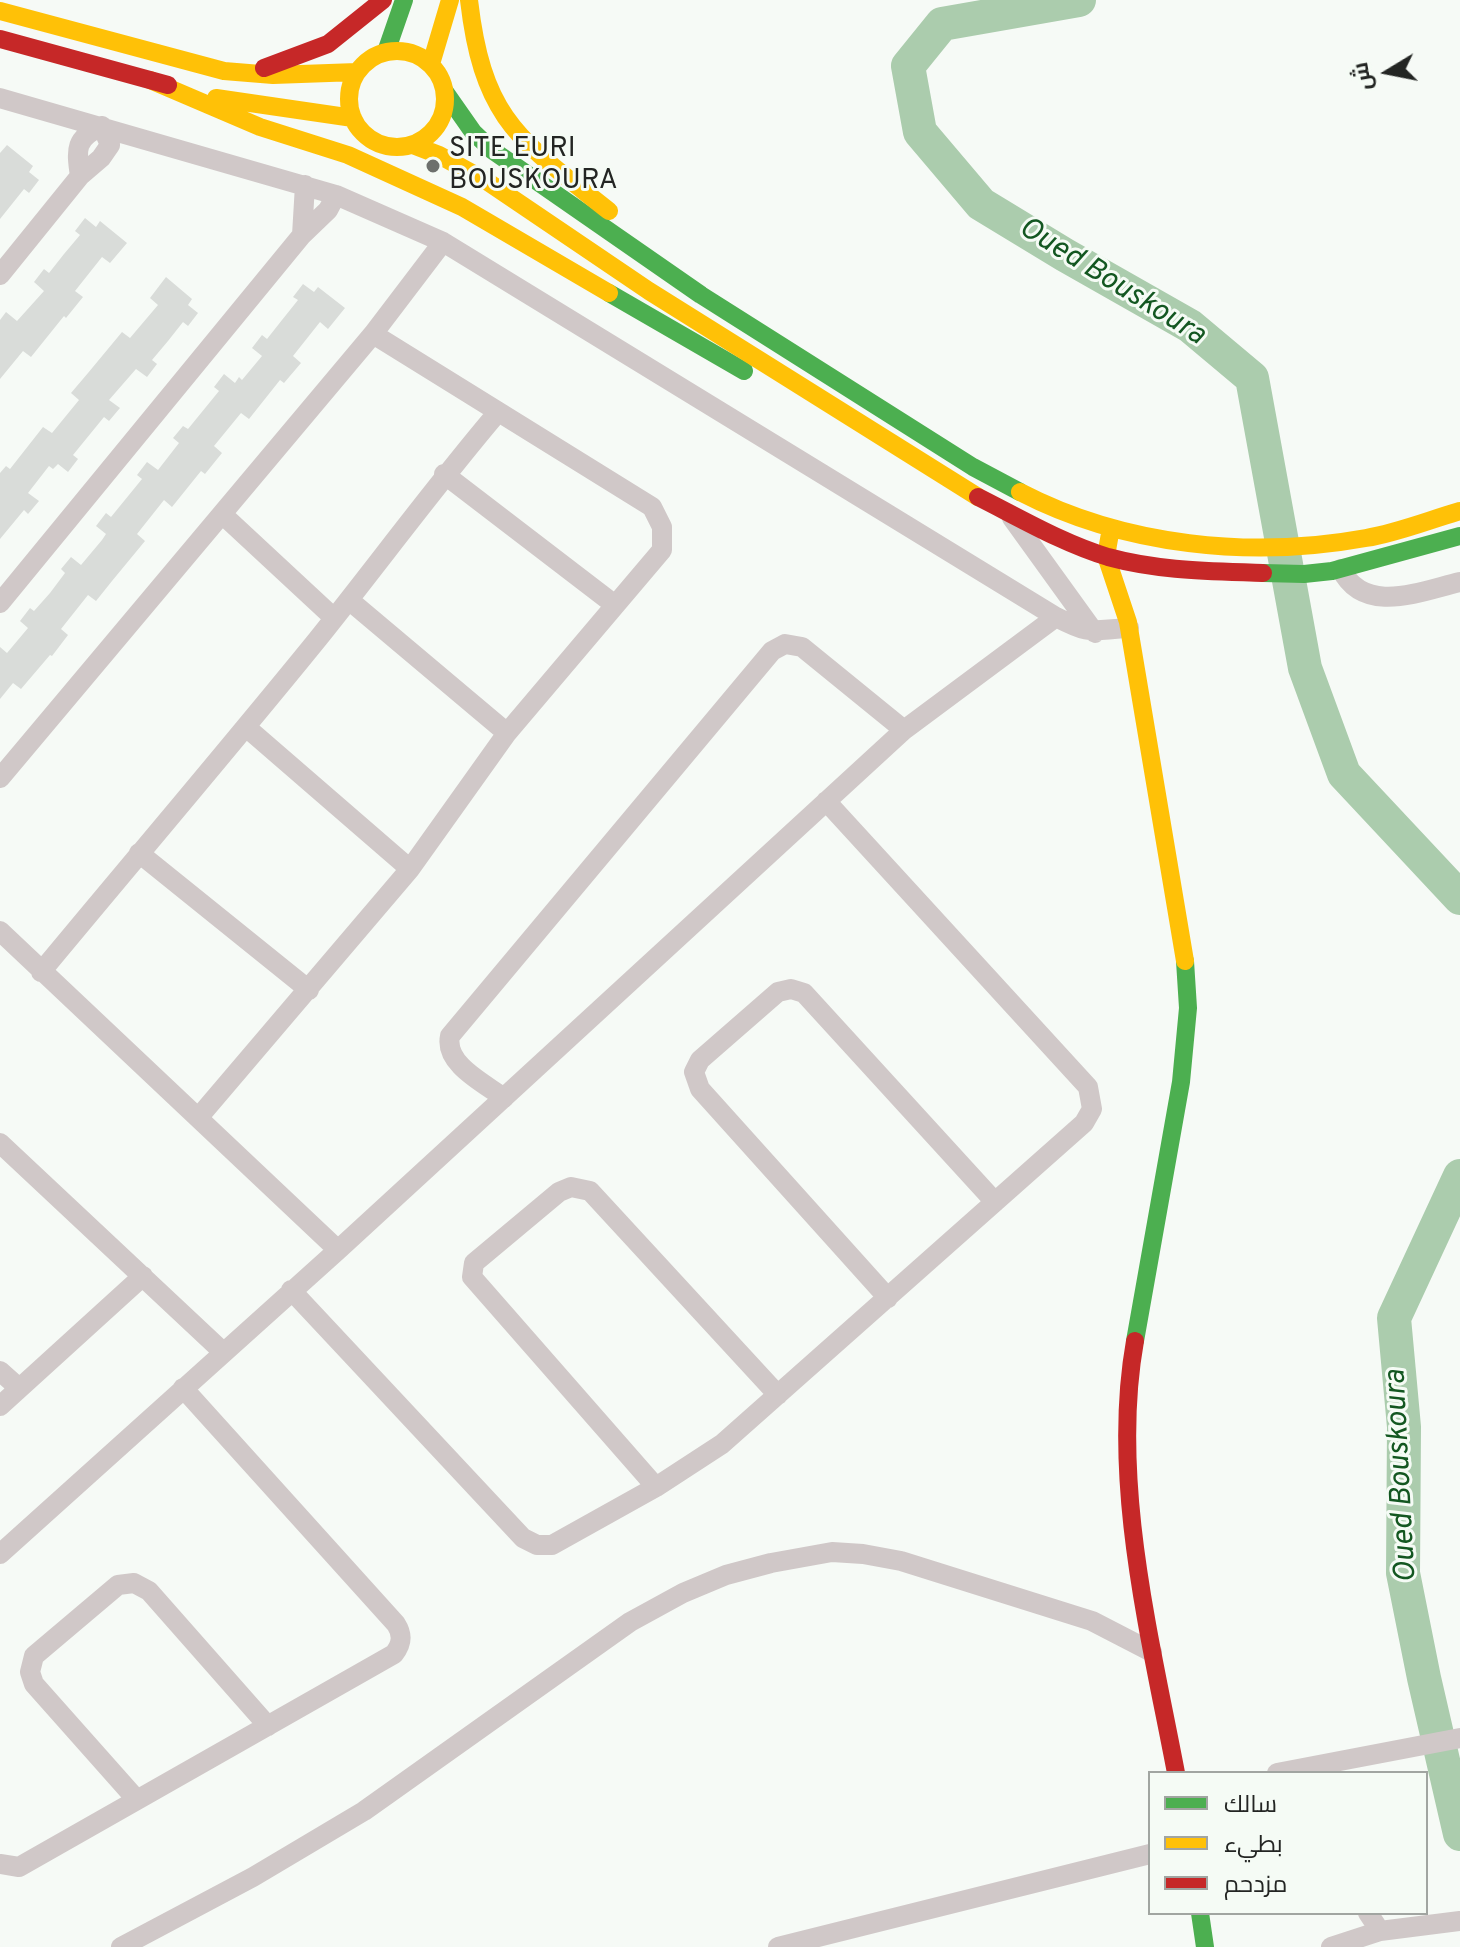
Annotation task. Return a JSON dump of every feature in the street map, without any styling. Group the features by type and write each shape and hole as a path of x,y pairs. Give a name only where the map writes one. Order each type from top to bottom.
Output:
{"main road":[{"path":"248,74 328,44 383,0"},
{"path":"386,52 404,0"},
{"path":"431,64 450,0"},
{"path":"469,0 480,67 497,108 514,129 625,223 750,305 789,350"},
{"path":"0,11 211,68 248,74 357,72"},
{"path":"0,39 210,97 353,118"},
{"path":"445,92 444,110 437,127 424,140 395,148 378,143 363,133 353,118 349,95 357,72 368,60 386,52 407,51 431,64 468,126 492,150 701,295 973,467 1078,519 1150,536 1231,548 1298,547 1368,538 1460,511"},
{"path":"150,80 260,127 348,155 462,207 712,354 798,398 834,408"},
{"path":"413,145 434,152 477,175 601,260 1010,515 1106,556 1140,579 1238,573 1304,574 1341,569 1460,536"},
{"path":"1111,528 1106,556 1128,625 1187,987 1186,1045 1181,1082 1139,1310 1128,1401 1131,1502 1137,1569 1176,1771"},
{"path":"1128,625 1150,536"},
{"path":"1200,1915 1205,1947"}],"street":[{"path":"0,98 336,195 443,242 1056,617 1083,631 1095,633 1128,625"},
{"path":"0,275 80,176 101,158 110,145 102,126"},
{"path":"302,235 305,185"},
{"path":"0,603 302,235 328,210 336,195"},
{"path":"0,778 373,334 443,242"},
{"path":"198,1118 410,869 507,733 662,550 662,527 652,507 373,334"},
{"path":"41,972 246,727 349,600 444,474 498,412"},
{"path":"444,474 615,605"},
{"path":"222,514 334,618"},
{"path":"1010,515 1095,633"},
{"path":"1341,569 1353,586 1383,598 1460,582"},
{"path":"349,600 507,733"},
{"path":"0,1554 338,1250 904,730 1056,617"},
{"path":"504,1098 455,1059 449,1049 450,1036 772,651 785,644 802,647 904,730"},
{"path":"246,727 410,869"},
{"path":"291,1290 529,1543 545,1546 560,1542 656,1487 722,1444 1084,1123 1092,1109 1088,1087 826,801"},
{"path":"139,853 309,990"},
{"path":"0,931 338,1250"},
{"path":"888,1298 700,1089 694,1072 700,1060 778,992 791,989 804,993 995,1202"},
{"path":"0,1143 223,1352"},
{"path":"656,1487 472,1277 474,1263 559,1192 571,1187 590,1191 778,1395"},
{"path":"0,1406 143,1276"},
{"path":"0,1371 19,1388"},
{"path":"0,1864 19,1867 394,1654 400,1643 400,1630 183,1388"},
{"path":"121,1947 253,1877 364,1811 630,1622 683,1593 726,1575 832,1552 863,1554 915,1565 1066,1612 1092,1621 1152,1652"},
{"path":"137,1800 34,1684 30,1672 34,1656 118,1585 134,1583 149,1591 268,1726"},
{"path":"1287,1771 1456,1739"},
{"path":"778,1947 1148,1854"},
{"path":"1369,1915 1380,1931"},
{"path":"1331,1947 1380,1931 1460,1921"}],"building":[{"path":"7,145 33,166 29,172 39,180 29,193 24,189 0,219 0,153"},
{"path":"85,218 96,227 100,221 127,243 110,263 102,257 75,291 83,297 66,318 64,316 31,357 23,351 0,379 0,320 6,312 17,321 44,291 34,282 44,269 49,273 80,235 75,231"},
{"path":"166,277 192,299 188,305 198,313 188,326 183,322 152,360 157,364 147,377 136,369 109,400 120,408 109,421 104,417 73,455 78,459 68,472 58,464 53,469 49,466 28,493 39,501 28,514 24,510 0,539 0,473 6,466 10,469 43,427 52,433 79,400 71,393 122,332 130,338 158,305 150,298"},
{"path":"303,284 314,292 318,287 345,308 328,329 320,322 293,356 301,363 284,383 280,380 249,419 241,413 214,446 222,453 205,474 201,471 172,507 164,500 137,534 145,541 96,601 88,595 61,629 68,635 52,656 21,689 13,683 0,699 0,647 7,653 28,628 20,621 30,608 34,611 50,593 65,573 61,569 71,557 81,565 102,540 106,534 96,526 106,513 111,517 142,479 137,475 147,462 158,470 179,443 173,438 183,426 188,429 219,391 214,387 224,374 235,383 239,377 242,380 262,356 252,348 262,335 267,339 298,300 293,297"}],"waterway":[{"name":"Oued Bouskoura","path":"1079,0 942,24 908,66 920,132 981,204 1190,326 1252,378 1305,668 1344,774 1460,898"},
{"name":"Oued Bouskoura","path":"1460,1176 1394,1318 1404,1427 1403,1573 1460,1834"}],"traffic: fast":[{"path":"386,52 404,0"},
{"path":"445,92 473,132 492,150 701,295 973,467 1020,492"},
{"path":"609,293 744,371"},
{"path":"1263,573 1332,571 1460,536"},
{"path":"1135,1341 1181,1082 1188,1008 1185,961"},
{"path":"1200,1915 1205,1947"}],"traffic: slow":[{"path":"431,64 450,0"},
{"path":"469,0 484,74 511,124 529,145 609,211"},
{"path":"0,11 224,71 273,75 357,72"},
{"path":"388,51 406,51 424,59 437,72 445,90 445,99 442,118 424,139 406,147 388,147 370,139 357,126 349,108 349,90 357,72 370,59 388,51"},
{"path":"150,80 260,127 348,155 462,207 609,293"},
{"path":"216,98 353,118"},
{"path":"413,145 439,155 488,182 649,291 978,497"},
{"path":"1020,492 1102,525 1145,536 1233,547 1278,547 1366,538 1460,511"},
{"path":"1111,528 1106,556 1128,622 1185,961"}],"traffic: jam":[{"path":"264,68 328,44 383,0"},
{"path":"0,39 168,85"},
{"path":"978,497 1058,537 1108,557 1166,568 1263,573"},
{"path":"1135,1341 1127,1448 1130,1503 1145,1613 1176,1771"}],"place":[{"name":"SITE EURI BOUSKOURA","path":"433,166"}]}
